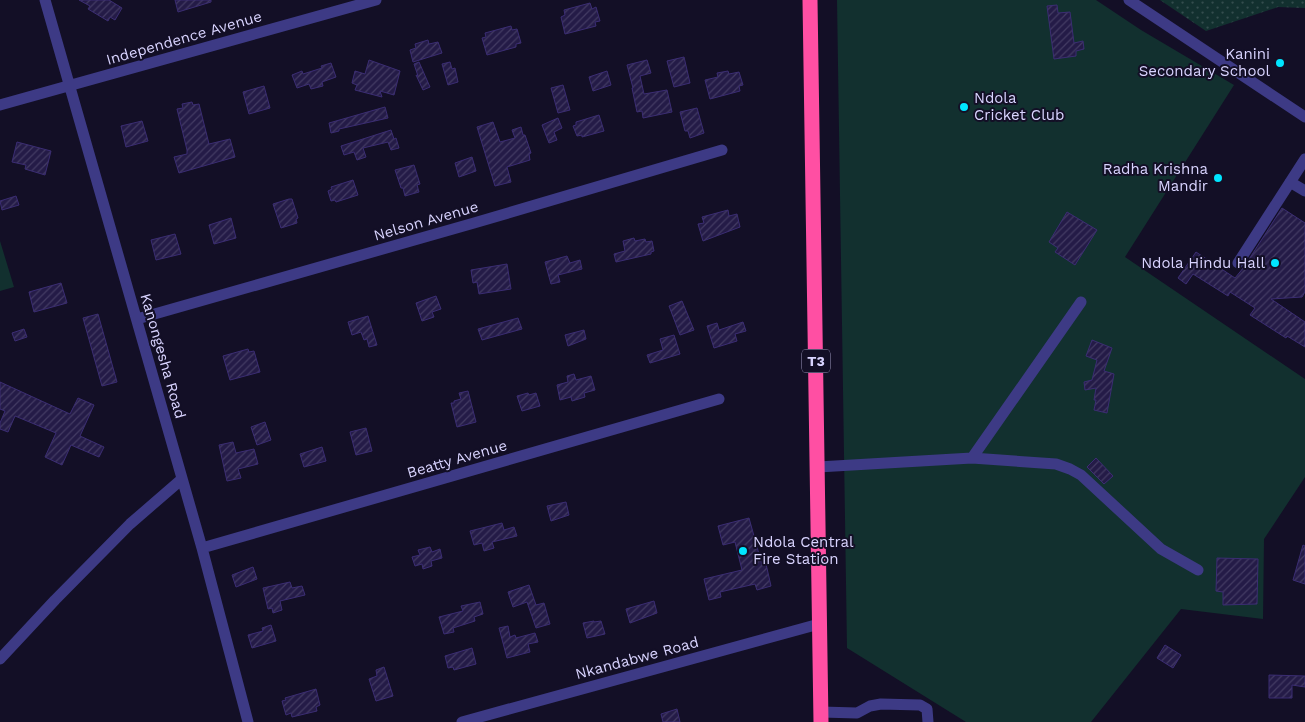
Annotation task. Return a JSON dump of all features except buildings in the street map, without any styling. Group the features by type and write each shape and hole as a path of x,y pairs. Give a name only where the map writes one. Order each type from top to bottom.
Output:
{"highway":[{"name":"T3","path":"810,0 821,717"}],"street":[{"name":"Kanongesha Road","path":"45,0 202,548 248,722"},
{"name":"Independence Avenue","path":"0,106 376,0"},
{"path":"1129,0 1305,117"},
{"name":"Nelson Avenue","path":"137,319 465,226 722,150"},
{"path":"1238,263 1305,159"},
{"path":"1290,182 1305,191"},
{"path":"972,458 1081,302"},
{"name":"Beatty Avenue","path":"202,548 719,399"},
{"path":"818,467 972,458 1049,463 1070,469 1092,485 1161,549 1198,570"},
{"path":"0,659 54,600 130,524 182,479"},
{"name":"Nkandabwe Road","path":"462,722 820,624"},
{"path":"821,717 860,717 870,706 881,704 920,705 927,709 928,722"}],"green space":[{"path":"837,0 1096,0 1141,30 1234,85 1125,257 1305,379 1305,477 1264,539 1263,619 1181,609 1091,722 966,722 847,648"},
{"path":"1160,0 1305,0 1305,8 1278,7 1206,31"},
{"path":"0,241 14,287 0,291"}],"place":[{"name":"Kanini Secondary School","path":"1280,63"},
{"name":"Ndola Cricket Club","path":"964,107"},
{"name":"Radha Krishna Mandir","path":"1218,178"},
{"name":"Ndola Hindu Hall","path":"1275,263"},
{"name":"Ndola Central Fire Station","path":"743,551"}]}
